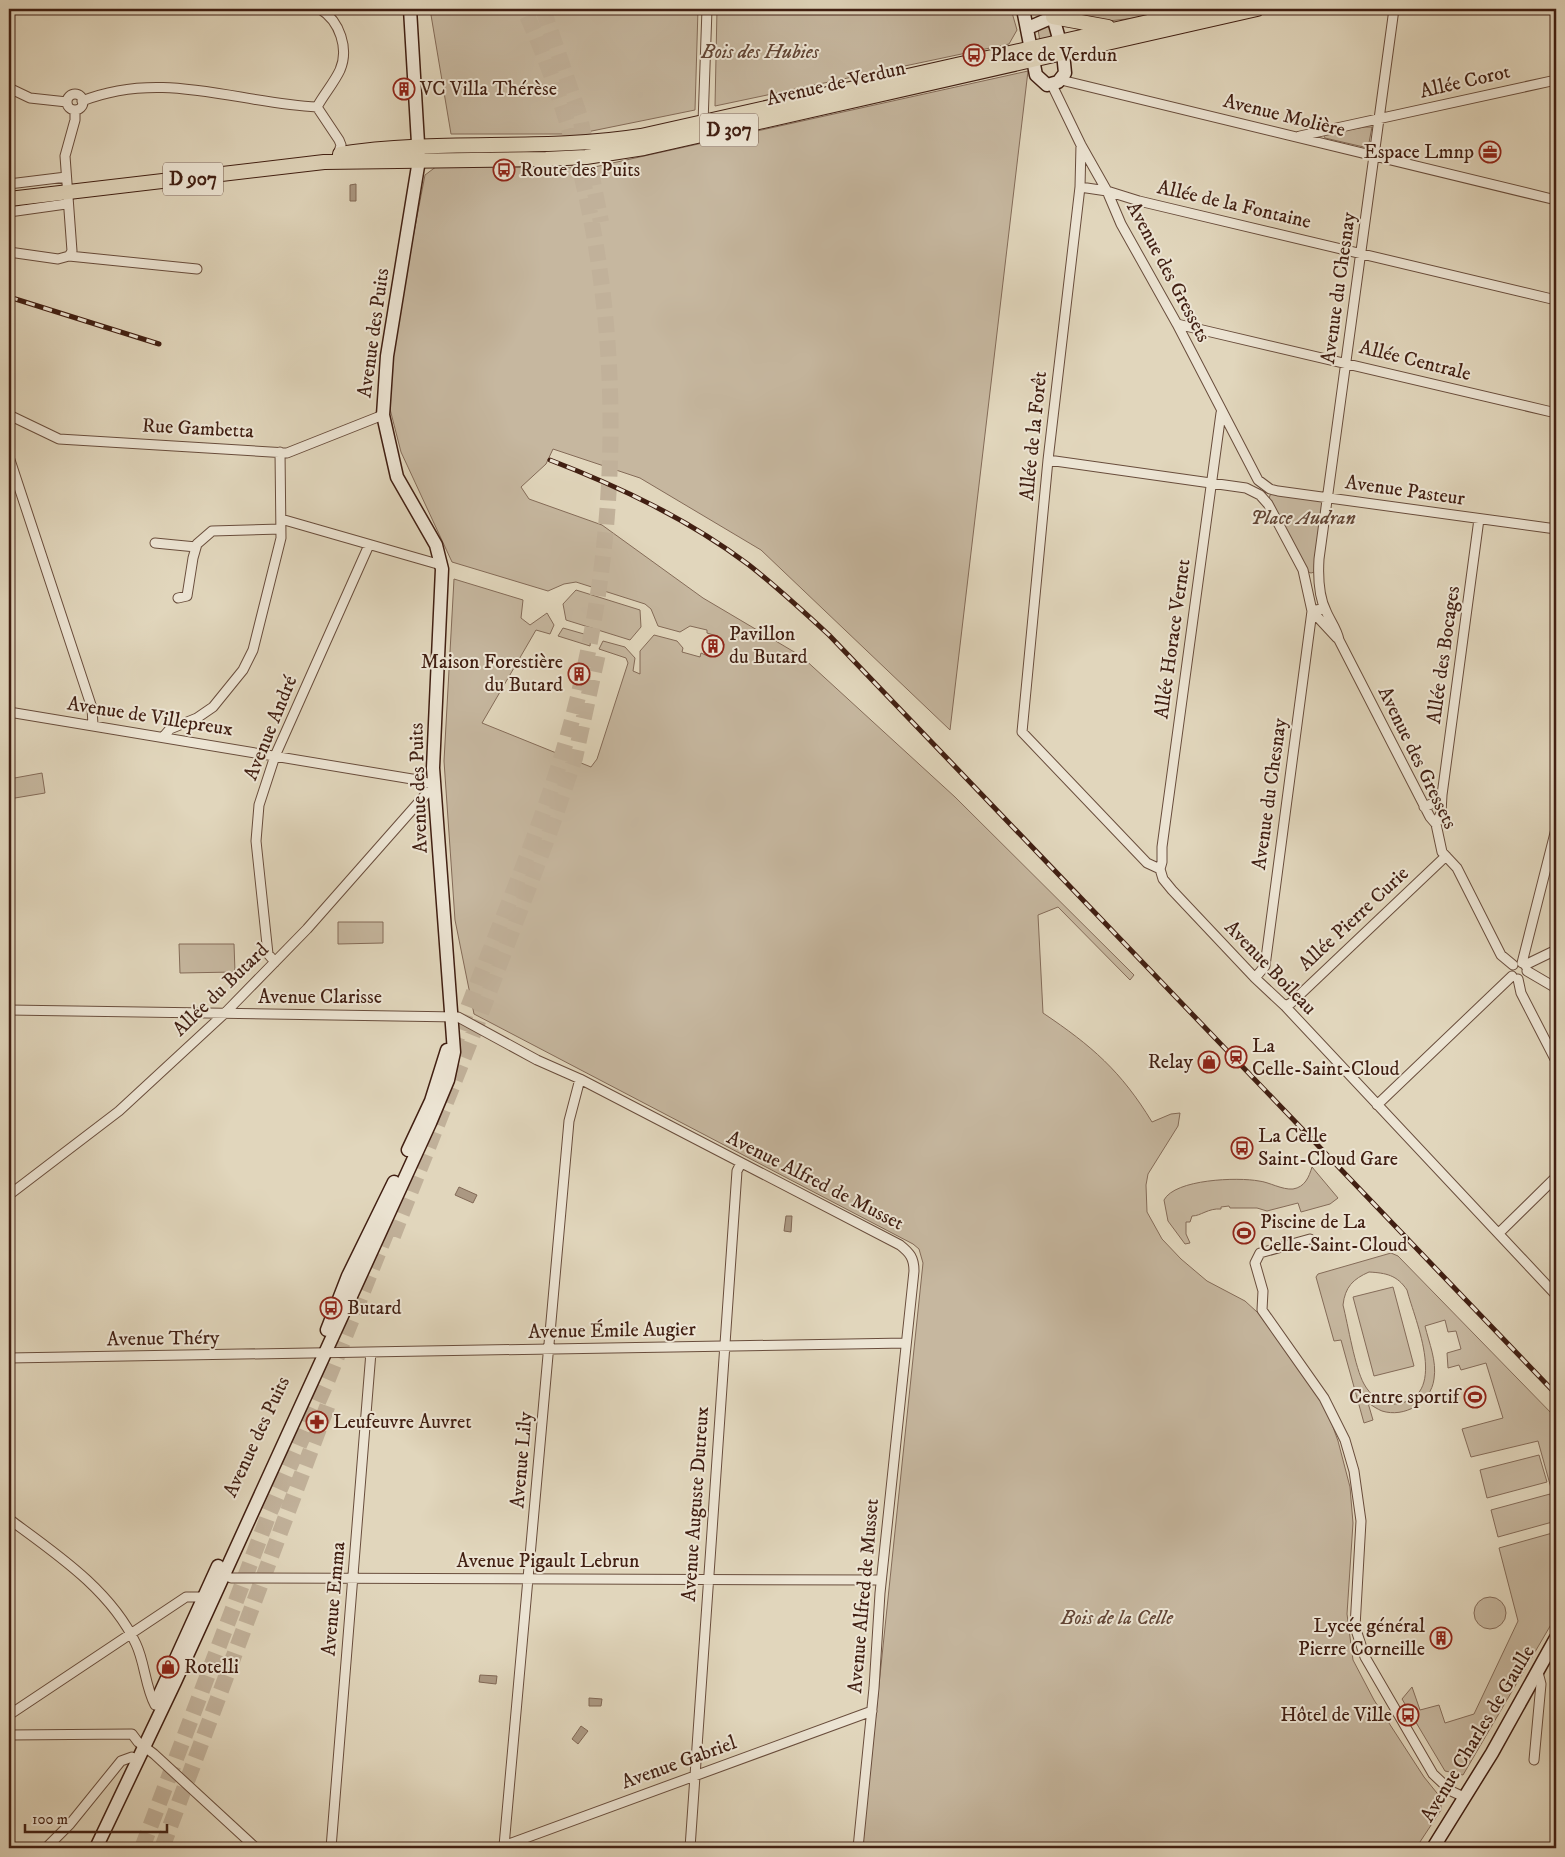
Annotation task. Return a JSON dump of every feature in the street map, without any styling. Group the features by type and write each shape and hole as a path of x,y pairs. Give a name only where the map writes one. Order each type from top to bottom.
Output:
{"main road":[{"name":"Avenue de Verdun","path":"1062,48 1121,28 1206,9"},
{"name":"Avenue de Verdun","path":"419,154 611,141 703,124 1032,54 1257,9"},
{"path":"1049,11 1082,23 1121,28"},
{"name":"Avenue de Verdun","path":"419,154 554,158 586,157 644,148 1032,54"},
{"name":"D 907","path":"324,162 338,155 365,150 419,154"},
{"name":"D 907","path":"9,199 65,196 324,162 419,154"}],"street":[{"path":"317,106 335,80 343,57 340,33 332,19 320,9"},
{"name":"Avenue des Puits","path":"96,1848 220,1573 442,1095 452,1063 452,1016 432,748 443,578 436,545 397,477 383,415 387,356 419,154 410,9"},
{"path":"703,124 707,9"},
{"path":"1023,9 1039,79 1057,83 1065,73 1062,48 1049,11 1028,28"},
{"name":"Avenue du Chesnay","path":"1322,598 1318,571 1374,157 1381,119 1394,9"},
{"name":"Allée Corot","path":"1298,137 1556,80"},
{"name":"Avenue Molière","path":"1057,83 1298,137 1556,200"},
{"name":"Avenue des Gressets","path":"1057,83 1080,145 1107,191 1122,224 1178,324 1221,413 1254,475"},
{"path":"82,101 102,93 162,86 317,106 339,140 341,145 338,155"},
{"path":"9,88 30,98 49,98 67,102"},
{"path":"67,102 68,98 75,95 82,101"},
{"path":"67,102 70,109 75,110 81,107 82,101"},
{"path":"69,256 72,244 65,196 64,156 75,120 75,110"},
{"name":"Allée de la Forêt","path":"1022,732 1048,460 1080,187 1080,145"},
{"path":"9,184 66,177"},
{"name":"Allée de la Fontaine","path":"1080,187 1107,191 1139,201 1362,252 1556,300"},
{"path":"9,212 65,196"},
{"path":"9,252 58,259 69,256 197,269"},
{"name":"Allée Centrale","path":"1178,324 1346,362 1556,413"},
{"name":"Allée Horace Vernet","path":"1160,869 1221,413"},
{"name":"Rue Gambetta","path":"9,415 59,439 271,450 287,453 383,415"},
{"path":"164,736 170,729 197,718 213,706 243,670 253,650 281,538 280,452"},
{"path":"9,457 92,708 93,725"},
{"path":"1048,460 1246,488 1260,495 1268,504 1303,570 1312,611 1324,608"},
{"name":"Avenue Pasteur","path":"1254,475 1270,489 1556,529"},
{"path":"281,518 441,565"},
{"name":"Allée des Bocages","path":"1436,824 1443,805 1442,795 1480,519"},
{"path":"178,598 188,596 196,547 212,531 281,529"},
{"path":"154,543 196,547"},
{"name":"Avenue André","path":"275,962 268,954 256,841 259,805 275,756 369,545"},
{"path":"1303,570 1311,573 1318,571"},
{"name":"Avenue des Gressets","path":"1322,598 1324,608 1337,632 1339,640 1424,807 1436,824 1442,850 1457,868 1501,955 1556,988"},
{"name":"Avenue du Chesnay","path":"1255,978 1265,966 1312,611"},
{"name":"Avenue des Gressets","path":"1312,611 1339,640"},
{"name":"Avenue de Villepreux","path":"9,712 164,736 418,780 434,785"},
{"name":"Avenue Boileau","path":"1022,732 1147,863 1160,869 1163,879 1172,890 1255,978 1285,1006 1556,1295"},
{"name":"Allée du Butard","path":"9,1194 119,1110 224,1014 314,922 434,785"},
{"path":"1424,807 1436,802 1442,795"},
{"path":"1377,1105 1515,978 1525,976 1521,966 1556,829"},
{"name":"Allée Pierre Curie","path":"1285,1006 1291,1003 1446,856"},
{"path":"1556,950 1510,972 1515,978 1556,1061"},
{"name":"Avenue Clarisse","path":"9,1010 452,1016"},
{"name":"Avenue Alfred de Musset","path":"452,1016 463,1018 537,1060 580,1079 900,1245 911,1255 914,1271 882,1580 872,1711 858,1848"},
{"name":"Avenue Lily","path":"501,1847 529,1579 569,1121 580,1079"},
{"name":"Avenue Auguste Dutreux","path":"690,1848 738,1171 741,1163"},
{"path":"1498,1233 1556,1178"},
{"path":"1310,1239 1260,1254 1256,1258 1255,1263 1264,1300 1262,1310 1324,1398 1344,1440 1354,1471 1360,1521 1355,1626 1365,1657 1433,1774 1451,1791 1464,1797"},
{"name":"Avenue Émile Augier","path":"322,1352 906,1344"},
{"name":"Avenue Théry","path":"9,1358 295,1355 322,1352"},
{"name":"Avenue Emma","path":"331,1848 371,1352"},
{"path":"9,1519 96,1589 131,1634 155,1705"},
{"name":"Avenue des Puits","path":"88,1848 132,1757 141,1745 155,1705 182,1656 203,1597 220,1573"},
{"name":"Avenue Pigault Lebrun","path":"220,1573 231,1578 882,1580"},
{"path":"9,1715 186,1597 203,1597"},
{"name":"Avenue Charles de Gaulle","path":"1433,1848 1538,1672 1556,1638"},
{"path":"1534,1760 1541,1684 1538,1672"},
{"name":"Avenue Gabriel","path":"501,1847 872,1711"},
{"path":"9,1735 132,1734 141,1745 256,1848"},
{"path":"46,1848 70,1824 121,1761 132,1757"}],"green space":[{"name":"Bois des Hubies","path":"430,9 698,9 695,110 577,134 451,134"},
{"name":"Bois des Hubies","path":"717,9 1011,9 1017,30 1009,44 715,106"},
{"path":"1068,9 1180,9 1145,17 1090,23"},
{"path":"1050,23 1054,39 1040,42 1038,29"},
{"name":"Bois de la Celle","path":"1028,71 950,730 761,550 640,478 553,449 546,464 521,487 529,499 602,525 703,598 801,656 955,797 1134,975 1130,980 1058,907 1038,915 1043,1013 1091,1049 1117,1074 1152,1122 1171,1114 1180,1113 1178,1126 1148,1174 1146,1185 1147,1212 1162,1239 1181,1259 1207,1281 1245,1301 1268,1322 1323,1399 1338,1441 1350,1487 1353,1523 1347,1614 1353,1660 1374,1700 1424,1777 1441,1798 1441,1810 1416,1848 862,1848 923,1263 919,1249 913,1244 474,1014 455,920 444,761 454,579 523,600 521,618 530,625 547,613 554,625 550,634 536,630 482,723 591,767 597,759 628,663 626,658 599,649 603,641 625,647 635,658 633,671 640,674 640,651 654,635 677,641 683,648 682,652 700,657 701,653 710,657 712,653 718,655 722,653 724,644 716,639 717,636 707,633 707,630 690,626 680,632 658,626 651,609 645,604 576,582 564,584 548,591 452,562 401,452 390,409 388,391 392,346 425,175 437,166 590,168"},
{"path":"1372,127 1368,148 1325,138 1323,134"},
{"name":"Place Audran","path":"1278,491 1329,498 1318,571 1311,573 1303,570 1268,504 1270,495"},
{"path":"576,590 640,610 641,627 630,640 566,620 563,604"},
{"path":"563,628 591,636 590,646 558,636"},
{"path":"42,773 45,793 9,799 9,779"},
{"path":"338,922 383,922 383,943 338,944"},
{"path":"179,944 234,944 235,972 180,973"},
{"path":"1312,1167 1338,1198 1330,1204 1301,1212 1298,1203 1267,1211 1257,1208 1221,1207 1221,1209 1192,1216 1190,1222 1186,1222 1186,1234 1190,1243 1185,1244 1168,1221 1164,1200 1170,1193 1181,1188 1208,1181 1237,1179 1259,1181 1293,1189 1303,1184 1308,1178"},
{"path":"1391,1253 1398,1256 1556,1418 1556,1506 1538,1441 1471,1457 1462,1429 1503,1418 1486,1363 1461,1370 1459,1365 1448,1368 1447,1353 1461,1349 1456,1331 1448,1332 1445,1320 1425,1326 1435,1372 1432,1388 1428,1395 1415,1407 1399,1412 1390,1413 1382,1411 1368,1403 1373,1420 1364,1423 1341,1340 1334,1341 1316,1277 1318,1274","holes":["1369,1272 1386,1274 1395,1278 1407,1290 1425,1357 1425,1374 1421,1389 1411,1399 1394,1404 1389,1404 1376,1398 1364,1384 1355,1357 1343,1305 1351,1284"]},
{"path":"1393,1287 1414,1366 1374,1376 1353,1297"},
{"path":"1539,1455 1547,1482 1487,1498 1480,1470"},
{"path":"1550,1494 1556,1521 1498,1537 1491,1510"},
{"path":"1556,1532 1556,1616 1463,1775 1445,1771 1402,1699 1412,1687 1420,1710 1439,1705 1445,1723 1474,1714 1518,1621 1499,1548"},
{"path":"1490,1597 1496,1598 1501,1602 1505,1607 1505,1619 1501,1624 1496,1628 1490,1629 1484,1628 1479,1624 1475,1619 1474,1613 1475,1607 1479,1602 1484,1598"}],"shaded area":[{"path":"356,184 356,201 350,201 350,185"},
{"path":"459,1187 477,1195 473,1203 455,1195"},
{"path":"786,1216 792,1216 791,1232 784,1231"},
{"path":"480,1675 497,1676 496,1684 479,1682"},
{"path":"589,1698 602,1699 601,1706 589,1706"},
{"path":"581,1726 588,1731 578,1744 572,1739"}],"tunnel":[{"path":"452,1052 538,828 563,752 586,661 602,568 610,473 610,377 601,281 584,188 559,96 524,9"},
{"path":"543,9 580,117 601,222"},
{"path":"393,1236 475,1029 549,834 575,758 599,649"},
{"path":"142,1848 269,1514 328,1379 391,1221"},
{"path":"162,1848 330,1399"}],"railway":[{"path":"9,297 159,344"},
{"path":"550,460 602,481 653,505 726,548 790,599 829,635 1556,1394"}],"place":[{"name":"Place de Verdun","path":"974,55"},
{"name":"VC Villa Thérèse","path":"404,89"},
{"name":"Espace Lmnp","path":"1490,152"},
{"name":"Route des Puits","path":"504,170"},
{"name":"Pavillon du Butard","path":"713,646"},
{"name":"Maison Forestière du Butard","path":"579,674"},
{"name":"La Celle-Saint-Cloud","path":"1236,1057"},
{"name":"Relay","path":"1209,1062"},
{"name":"La Celle Saint-Cloud Gare","path":"1242,1148"},
{"name":"Piscine de La Celle-Saint-Cloud","path":"1244,1233"},
{"name":"Butard","path":"331,1308"},
{"name":"Centre sportif","path":"1475,1397"},
{"name":"Leufeuvre Auvret","path":"317,1422"},
{"name":"Lycée général Pierre Corneille","path":"1441,1638"},
{"name":"Rotelli","path":"168,1667"},
{"name":"Hôtel de Ville","path":"1408,1715"}]}
